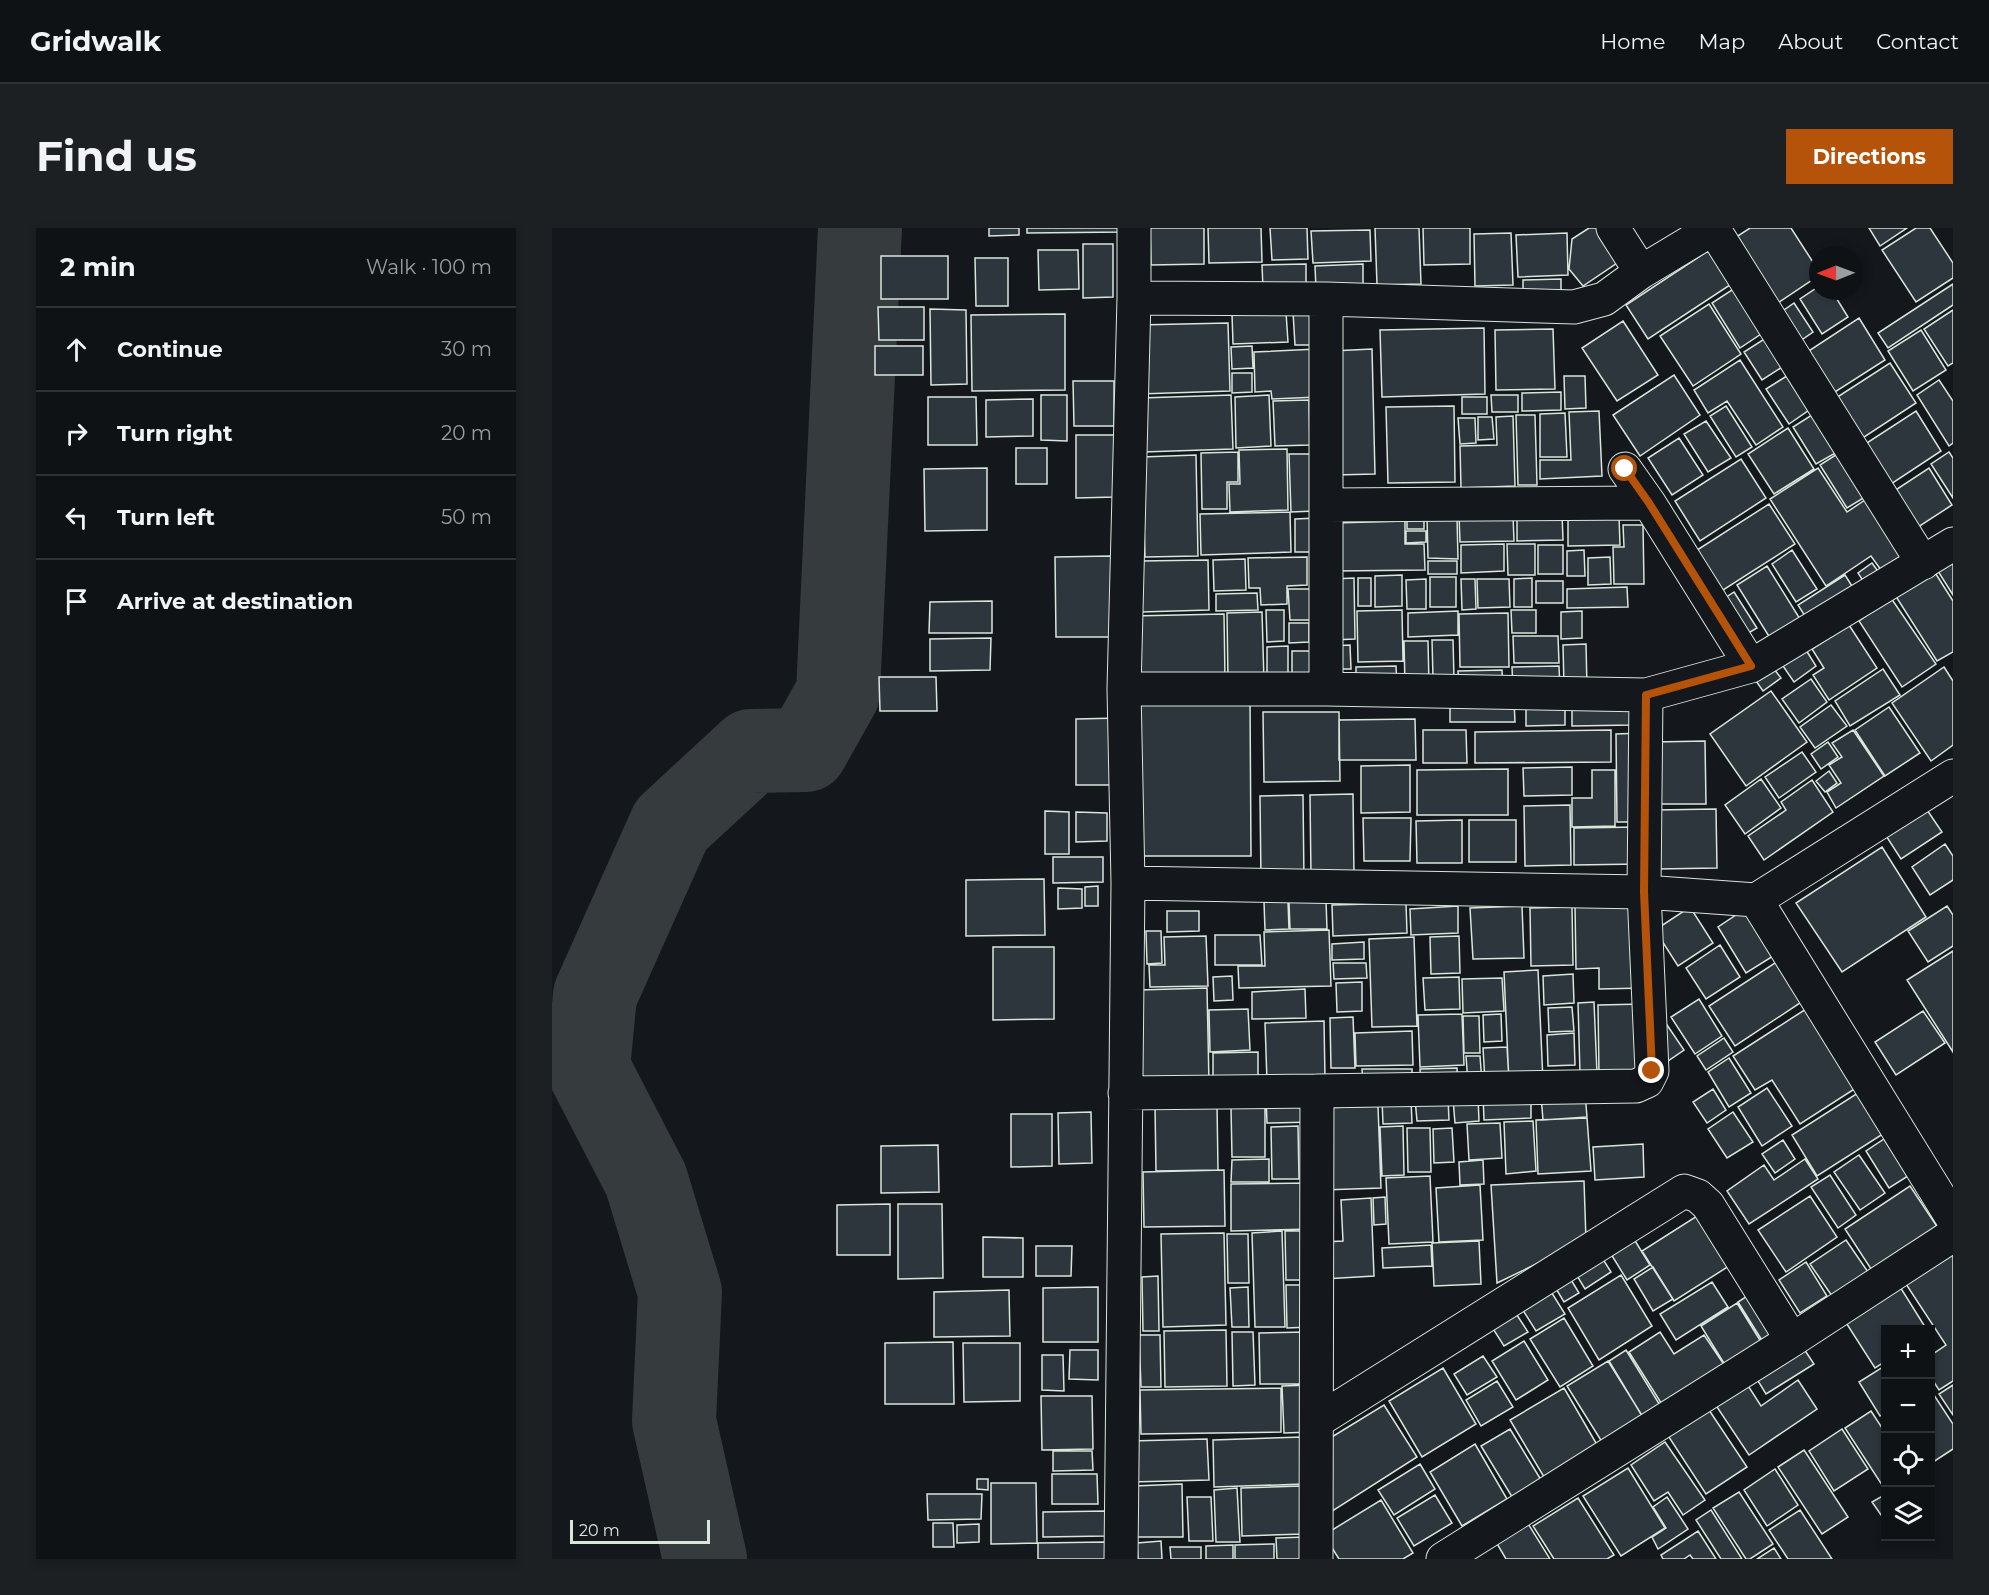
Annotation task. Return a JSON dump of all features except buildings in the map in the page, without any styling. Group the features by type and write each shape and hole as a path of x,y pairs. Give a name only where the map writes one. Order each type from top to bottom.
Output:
{"street":[{"path":"1121,1559 1128,884 1124,689 1134,228"},
{"path":"1613,228 1641,272"},
{"path":"1134,298 1326,299 1574,307 1604,299 1641,272 1714,228 1923,563"},
{"path":"1326,299 1326,689"},
{"path":"1625,469 1649,503 1751,666"},
{"path":"1327,505 1649,503"},
{"path":"1124,689 1326,689 1646,695 1751,666 1953,544"},
{"path":"1125,1093 1636,1086 1647,1081 1652,1071 1644,892 1646,695"},
{"path":"1128,884 1644,892 1756,900 1953,776"},
{"path":"1756,900 1953,1219"},
{"path":"1316,1559 1317,1091"},
{"path":"1317,1421 1684,1191 1698,1196 1708,1204 1792,1340"},
{"path":"1443,1559 1792,1340 1953,1234"}],"waterway":[{"path":"705,1559 674,1421 680,1292 646,1180 588,1068 595,995 671,825 751,751 806,750 838,693 860,228"}],"route":[{"path":"1625,469 1649,503 1751,666 1646,695 1644,892 1652,1071"}]}
